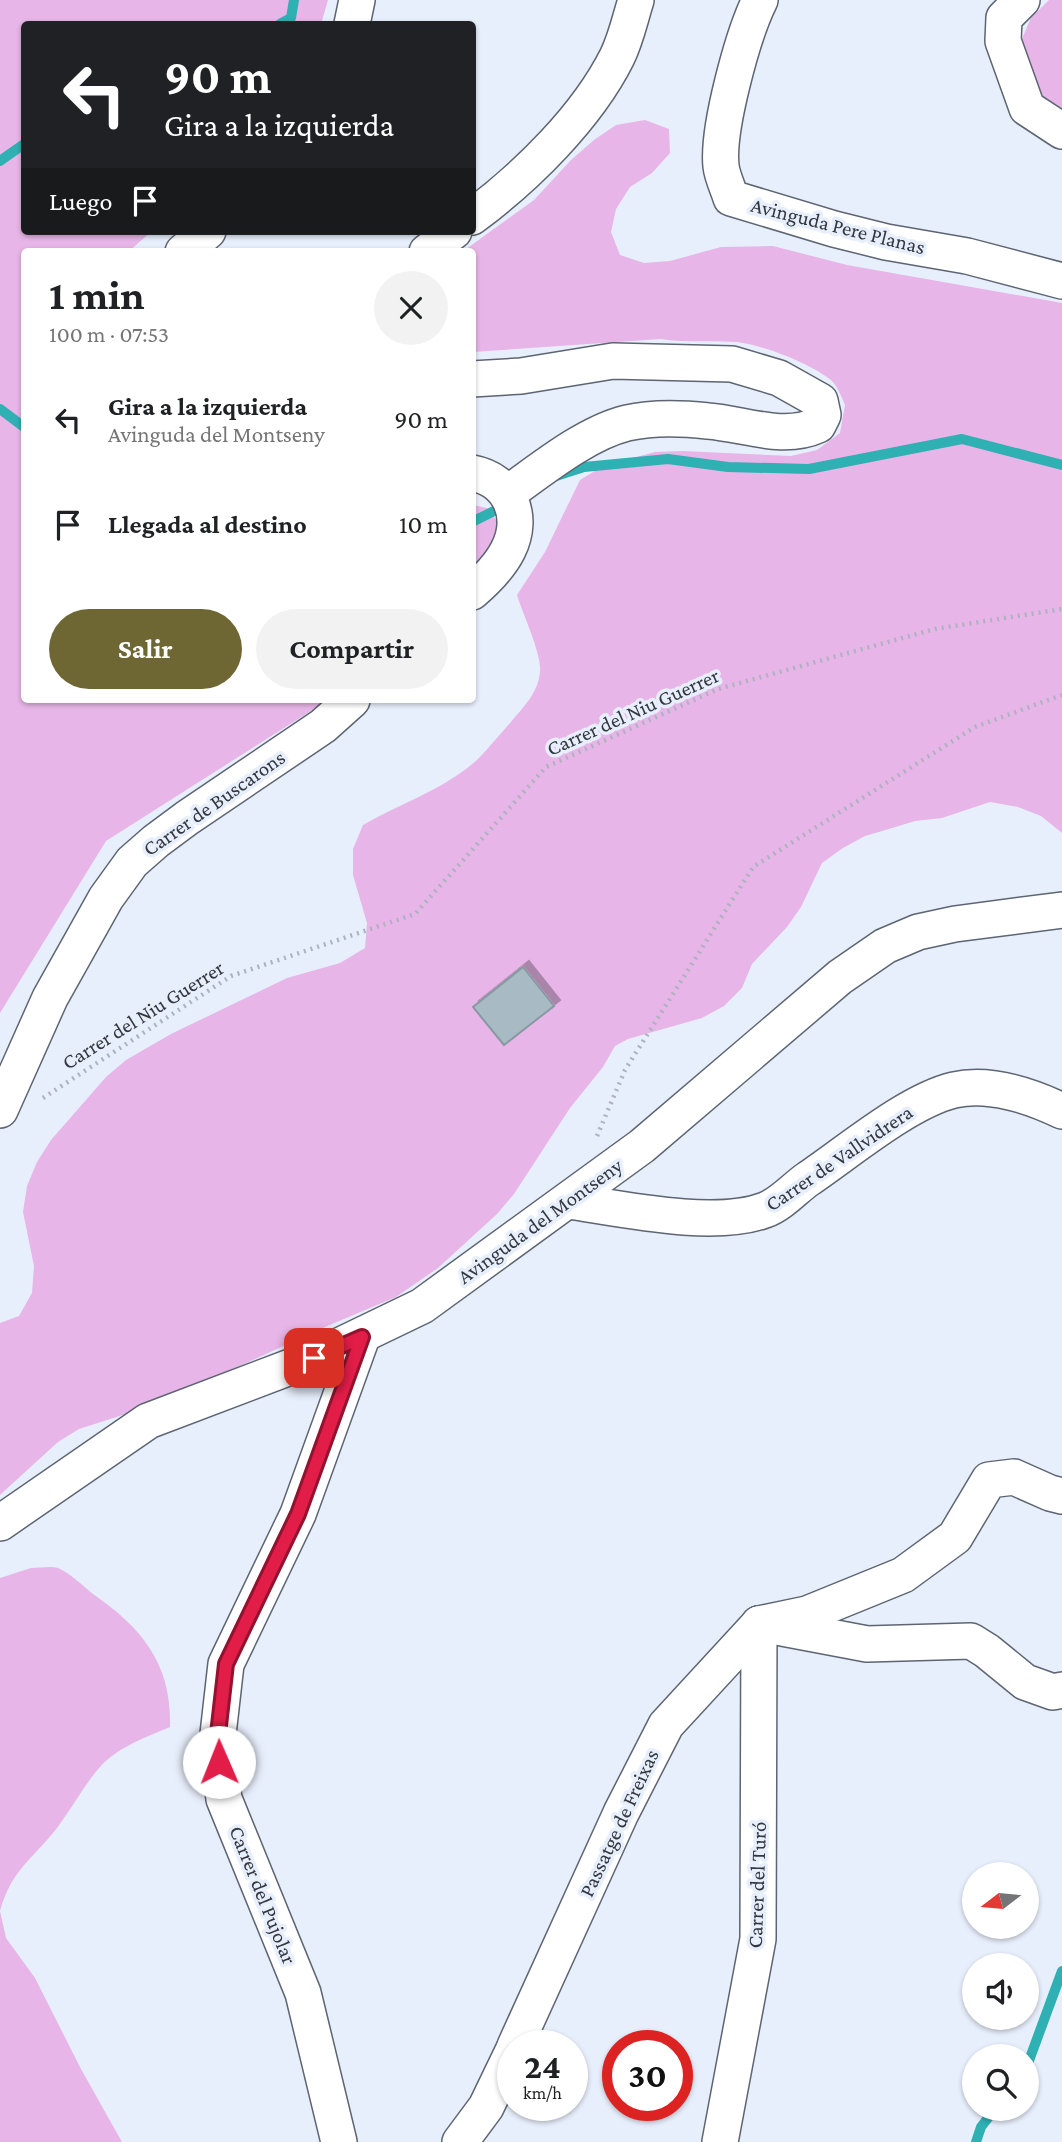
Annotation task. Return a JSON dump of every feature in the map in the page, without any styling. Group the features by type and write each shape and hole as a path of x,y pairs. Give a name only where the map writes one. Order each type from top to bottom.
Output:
{"street":[{"path":"353,21 357,0"},
{"path":"476,214 507,191 532,166 569,126 605,78 618,54 636,0"},
{"name":"Avinguda Pere Planas","path":"760,0 734,76 724,124 721,166 731,198 834,229 886,242 967,256 1062,281"},
{"path":"1021,0 1003,18 1003,41 1027,108 1062,131"},
{"path":"188,248 203,235"},
{"path":"432,248 449,235"},
{"path":"476,379 521,376 613,362 732,364 779,378 820,401 823,415 818,425 796,432 662,418 625,423 578,444 507,494"},
{"path":"476,474 499,483 507,494 514,517 509,548 499,564 476,588"},
{"name":"Carrer de Buscarons","path":"0,1110 61,977 106,898 132,862 187,818 323,726 349,703"},
{"name":"Avinguda del Montseny","path":"0,1523 148,1421 314,1358 422,1306 642,1146 840,977 885,946 918,932 943,926 1062,911"},
{"name":"Carrer de Vallvidrera","path":"569,1201 687,1217 737,1216 767,1210 917,1104 955,1090 990,1089 1025,1096 1062,1111"},
{"name":"Carrer del Pujolar","path":"339,2142 303,1993 225,1799 217,1743 226,1664 298,1514 362,1337"},
{"path":"760,1624 807,1614 903,1575 955,1537 989,1480 1014,1477 1062,1496"},
{"path":"760,1624 867,1644 971,1641 1025,1682 1053,1692 1062,1690"},
{"name":"Passatge de Freixas","path":"522,2030 621,1813 666,1725 760,1624"},
{"name":"Carrer del Turó","path":"720,2142 758,1939 760,1624"},
{"name":"Passatge de Freixas","path":"460,2142 486,2107 497,2084"}],"path":[{"name":"Carrer del Niu Guerrer","path":"37,1102 231,976 415,914 546,767 718,689 934,629 1062,609"},
{"path":"594,1142 625,1070 753,867 975,727 1062,695"}],"shaded area":[{"path":"0,0 328,0 322,21 21,21 21,235 147,235 133,248 21,248 21,703 323,703 106,841 0,1013"},
{"path":"1049,0 1062,0 1062,115 1037,95 1021,41 1031,18"},
{"path":"645,120 669,129 670,153 652,173 630,187 616,209 611,232 620,255 644,263 670,261 721,247 773,246 847,265 1062,303 1062,833 1041,816 1018,807 990,802 942,818 915,821 865,836 843,848 822,863 801,907 787,927 752,964 742,988 724,1006 702,1018 628,1039 615,1046 603,1067 570,1108 514,1194 497,1214 438,1268 396,1297 154,1405 79,1429 58,1442 0,1495 0,1323 19,1316 32,1293 34,1266 23,1212 27,1186 37,1162 51,1140 106,1077 126,1060 171,1034 287,978 340,963 365,948 367,923 353,875 353,849 363,825 438,787 466,769 479,758 530,699 539,680 540,664 517,595 545,552 580,480 603,466 655,452 791,456 817,450 840,433 845,405 832,381 800,362 748,344 661,339 476,352 476,248 468,248 534,200 571,160 616,125"},
{"path":"476,506 487,508 502,528 476,580"},
{"path":"52,1567 63,1570 126,1620 139,1634 151,1650 166,1684 170,1727 124,1748 100,1767 57,1828 10,1885 0,1911 0,1578 31,1568"},
{"path":"0,1911 6,1938 35,1978 122,2142 0,2142"}],"building":[{"path":"523,967 554,1006 504,1045 473,1007"}],"waterway":[{"path":"286,21 291,18 294,0"},
{"path":"0,161 21,146"},
{"path":"0,409 21,425"},
{"path":"556,476 584,467 668,459 728,467 809,469 962,439 1062,465"},
{"path":"476,520 496,510"},
{"path":"1035,2044 1062,1971"},
{"path":"976,2142 986,2121"}],"route":[{"path":"219,1762 217,1743 226,1664 298,1514 362,1337 314,1358"}]}
